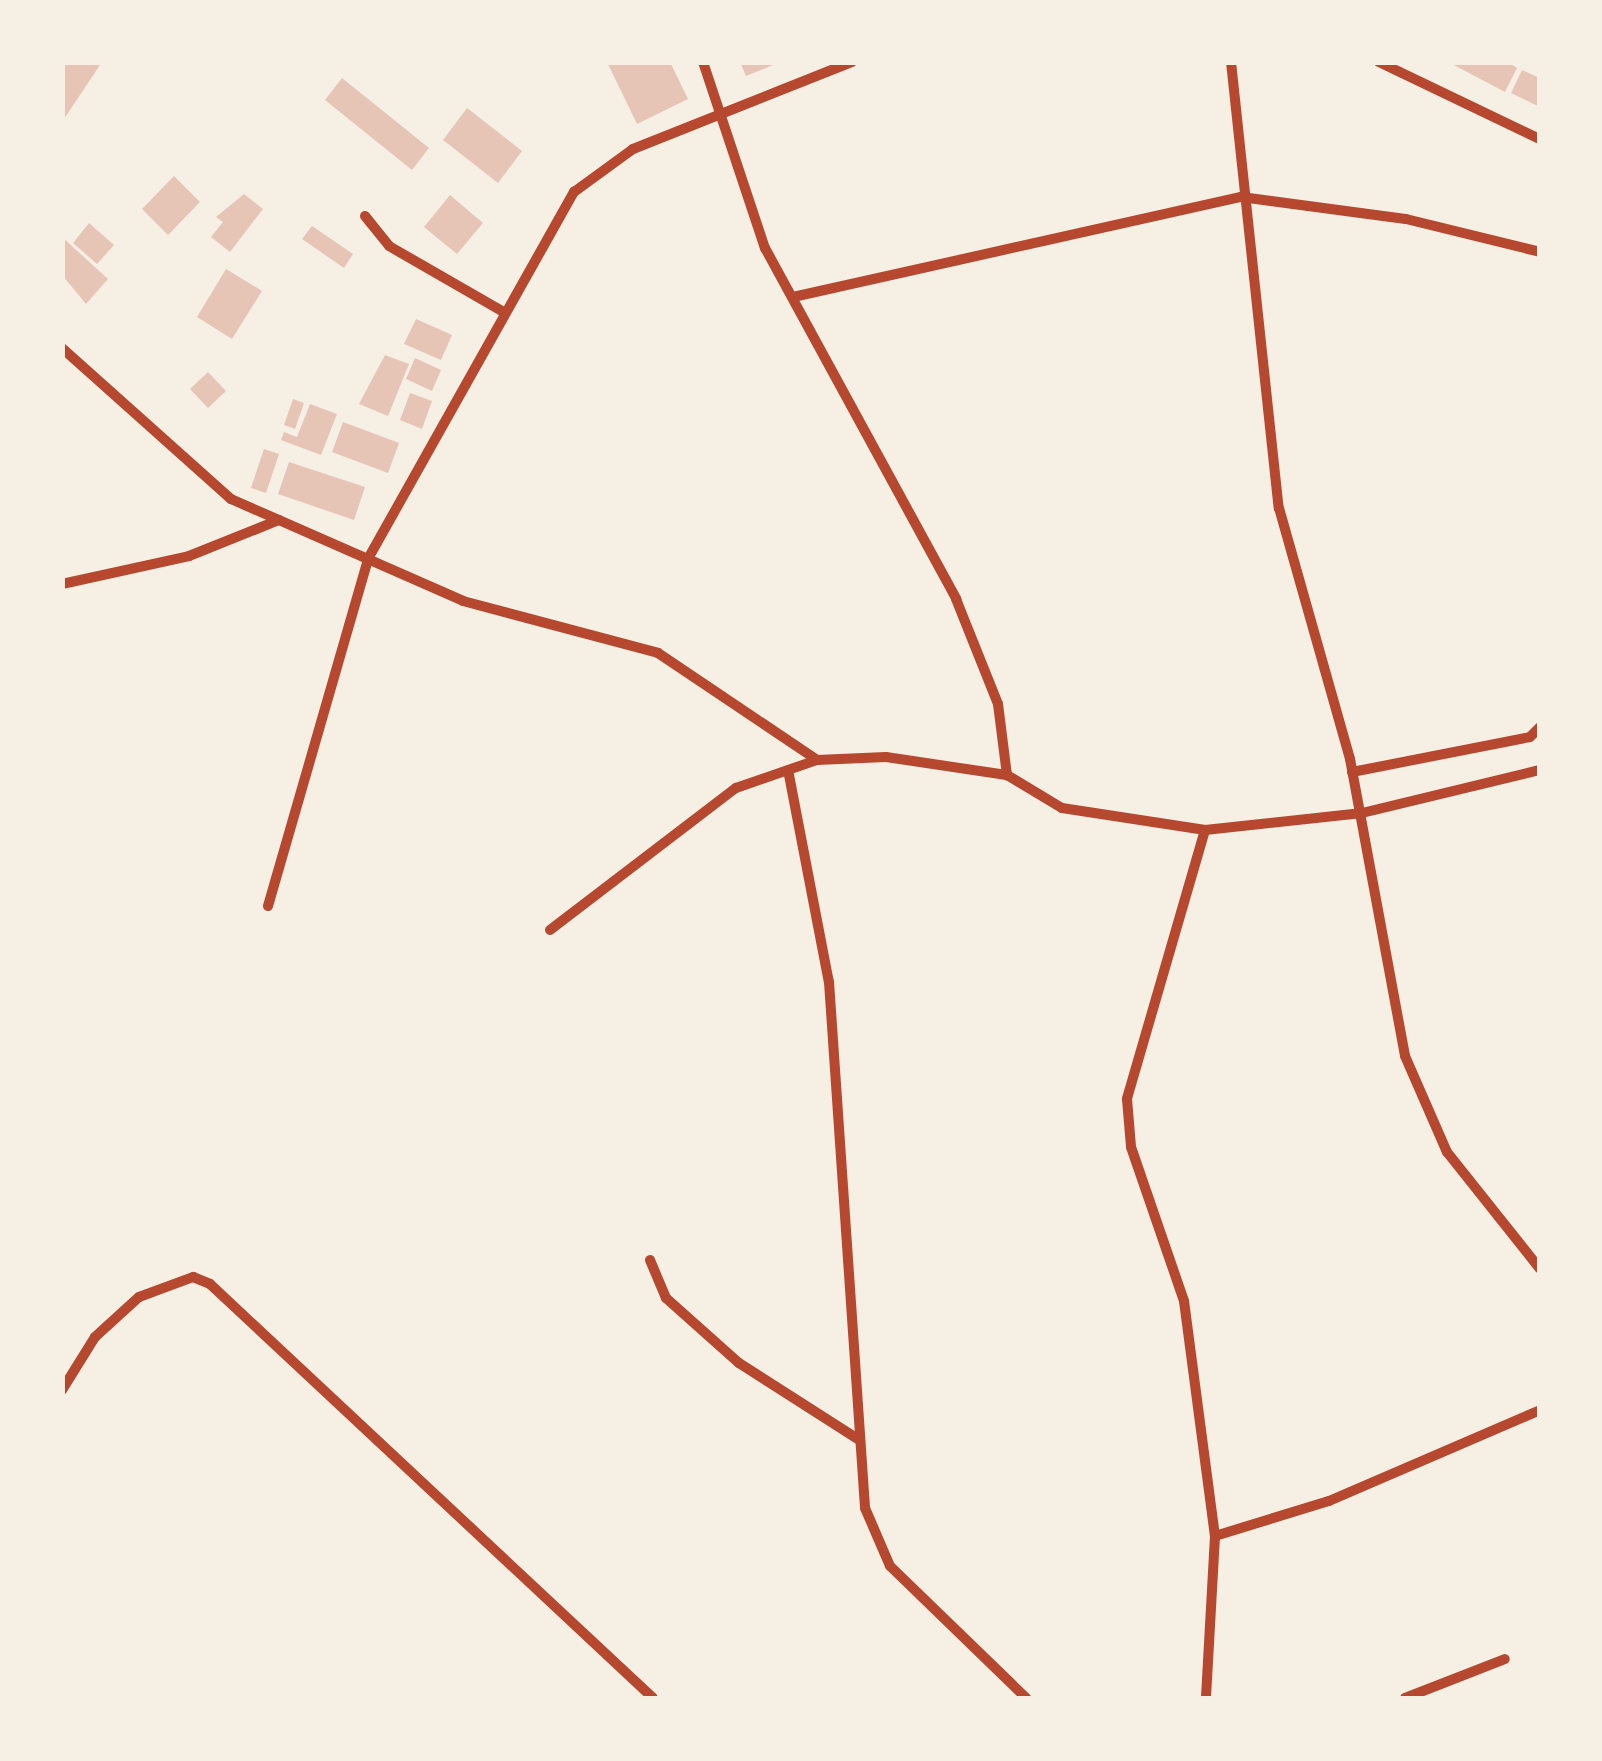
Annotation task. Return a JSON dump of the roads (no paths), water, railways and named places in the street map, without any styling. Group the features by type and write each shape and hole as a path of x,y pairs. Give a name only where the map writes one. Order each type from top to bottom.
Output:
{"street":[{"path":"703,62 765,248 956,599 998,704 1007,775"},
{"path":"268,906 370,557 574,192 617,158 717,110 852,62"},
{"path":"1231,62 1241,197 1279,508 1362,814 1419,1106 1540,1269"},
{"path":"1378,62 1540,138"},
{"path":"793,297 1241,197 1406,219 1540,252"},
{"path":"365,216 389,246 504,312"},
{"path":"62,348 212,487 463,601 658,653 817,760"},
{"path":"62,584 188,556 279,520"},
{"path":"1352,772 1530,737 1540,727"},
{"path":"550,930 736,788 789,775 817,760 886,757 1007,775 1062,808 1206,830 1362,814 1540,770"},
{"path":"789,775 829,982 852,1227 858,1438 865,1508 890,1566 1026,1698"},
{"path":"1206,830 1127,1099 1131,1148 1184,1301 1215,1536 1206,1698"},
{"path":"650,1260 666,1298 739,1363 858,1438"},
{"path":"62,1390 95,1337 139,1297 193,1277 210,1284 652,1698"},
{"path":"1215,1536 1329,1500 1540,1410"},
{"path":"1405,1698 1505,1659"}]}
